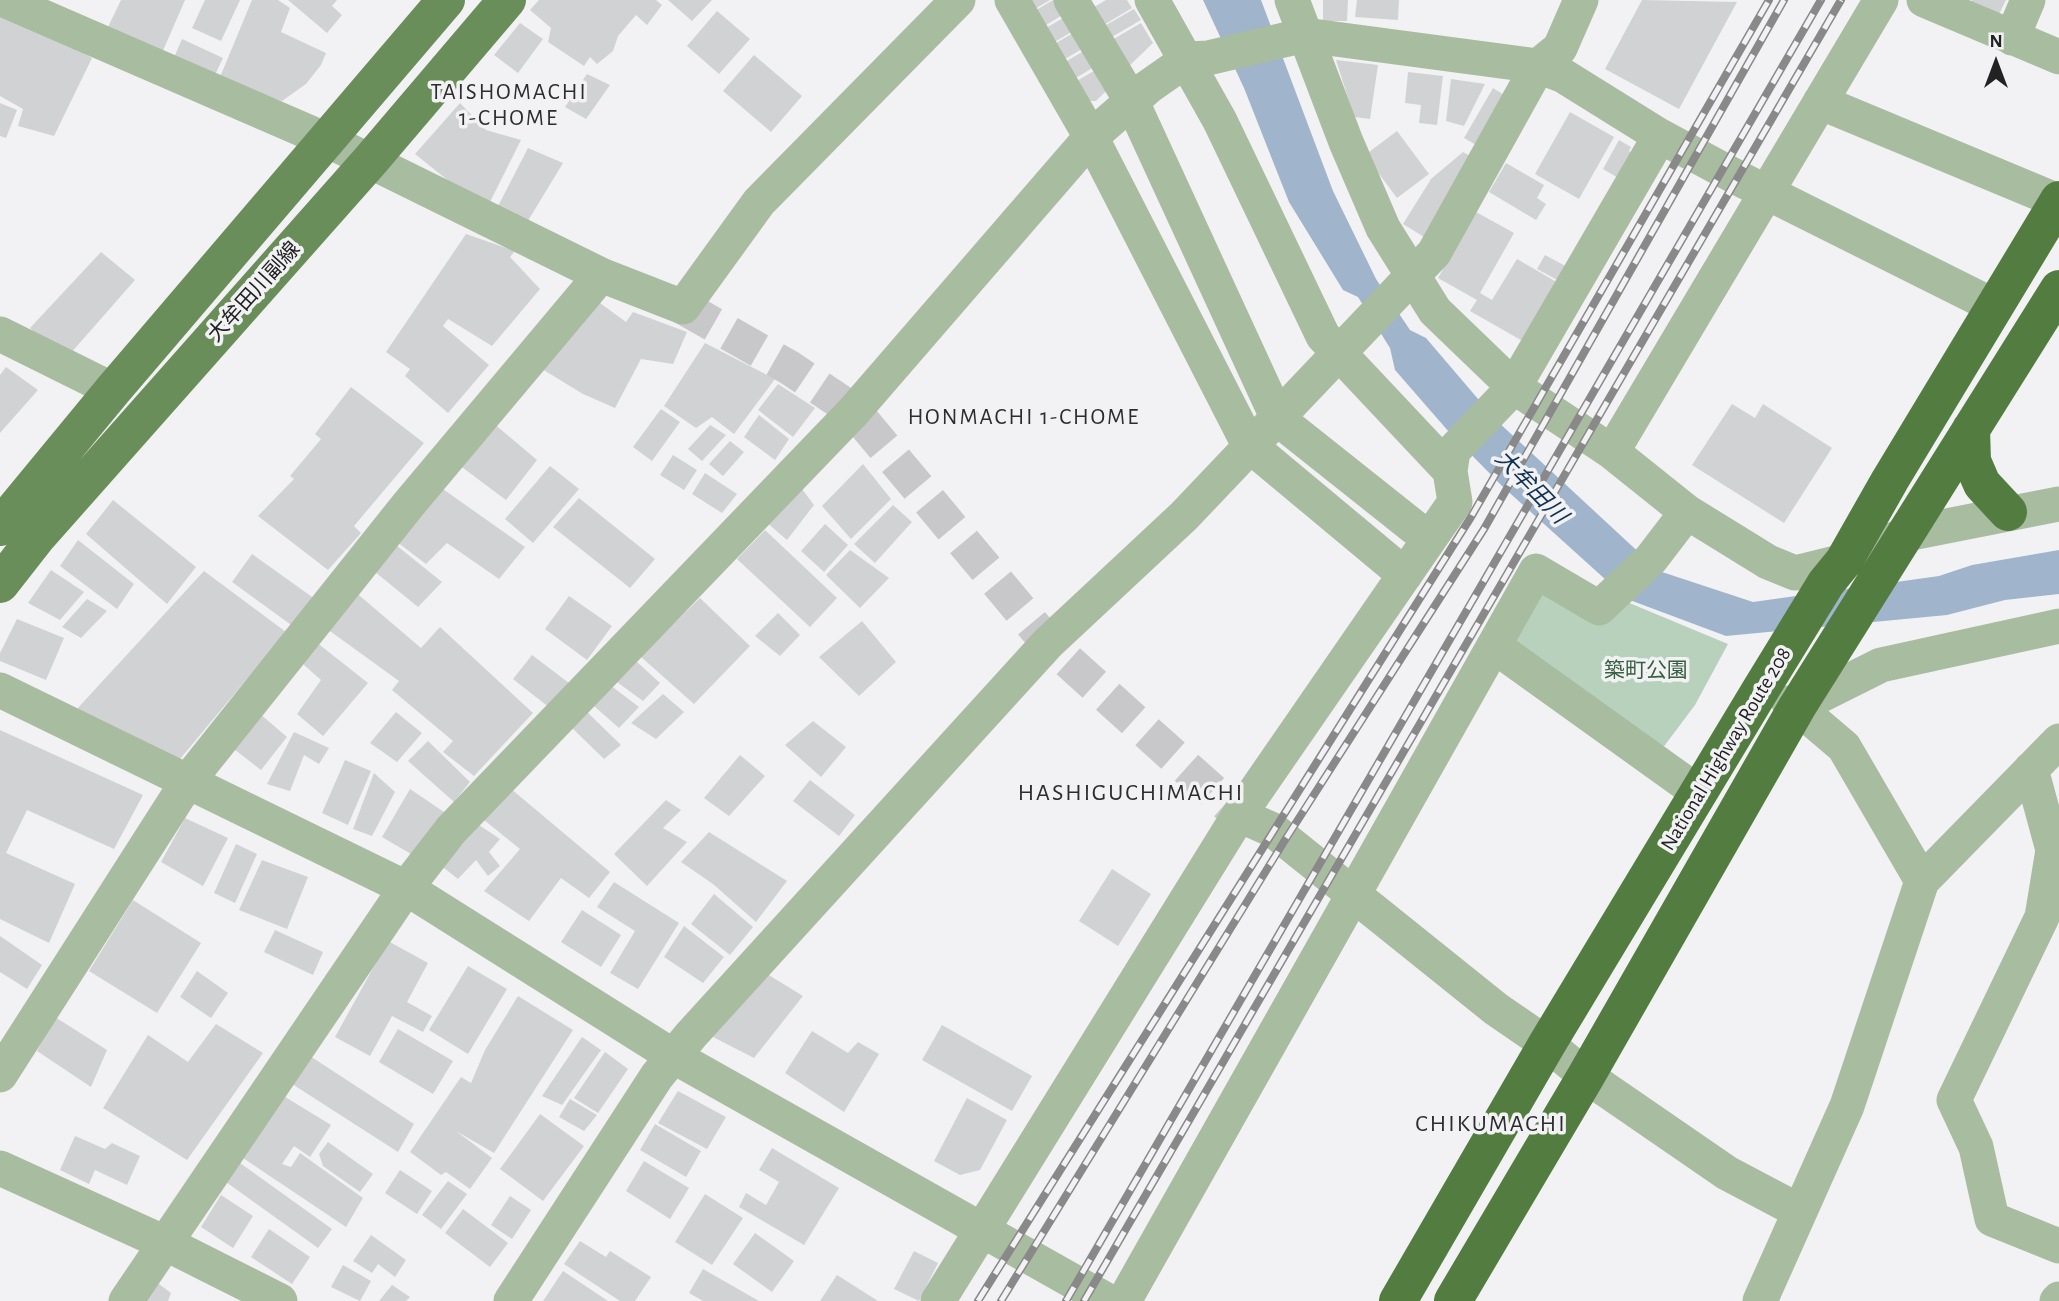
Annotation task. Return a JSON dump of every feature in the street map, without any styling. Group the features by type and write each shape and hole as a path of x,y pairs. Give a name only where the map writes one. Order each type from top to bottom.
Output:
{"highway":[{"name":"National Highway Route 208","path":"1398,1301 1547,1044 2059,201"},
{"name":"National Highway Route 208","path":"1453,1301 1586,1076 1797,707 2059,289"},
{"path":"1971,429 1972,461 1982,484 2008,512"}],"main road":[{"name":"大牟田川副線","path":"0,527 113,390 329,141 446,0"},
{"name":"大牟田川副線","path":"0,584 36,538 370,161 507,0"}],"street":[{"path":"4,0 329,141 601,275 683,307 759,202 958,0"},
{"path":"1012,0 1091,138 1249,444 1405,575"},
{"path":"1071,0 1132,102 1278,419 1429,539"},
{"path":"938,1301 1239,815 1455,502 1452,461 1342,349 1323,335 1198,59 1152,0"},
{"path":"1292,0 1294,38 1346,142 1383,228 1401,287 1435,311 1510,389 1612,452 1688,512 1768,562 1795,573 1835,572 1906,534 2059,504"},
{"path":"511,1301 673,1056 1048,643 1184,516 1249,444 1278,419 1434,253 1538,66 1560,48 1581,0"},
{"path":"1612,452 1881,0"},
{"path":"1924,0 2059,57"},
{"path":"2012,38 2028,0"},
{"path":"126,1301 406,888 450,830 854,411 1091,138 1132,102 1198,59 1294,38 1538,66 1562,75 1660,135 1767,192 1994,306"},
{"path":"1820,102 2059,201"},
{"path":"1452,461 1510,389 1660,135"},
{"path":"0,1075 188,781 408,505 601,275"},
{"path":"0,334 113,390"},
{"path":"1124,1301 1355,897 1536,571 1599,608 1651,559 1688,512"},
{"path":"1797,707 1881,665 2059,626"},
{"path":"1494,646 1699,793"},
{"path":"1761,689 1797,707 1844,747 1922,881"},
{"path":"0,690 406,888 673,1056 1108,1301"},
{"path":"1760,1301 1846,1106 1922,881 2059,741"},
{"path":"2031,769 2053,850 2042,917 1954,1100 1976,1147 1992,1219 2059,1247"},
{"path":"1239,815 1273,830 1496,1009 1547,1044 1586,1076 1727,1173 1799,1211"},
{"path":"0,1168 165,1244 280,1301"}],"green space":[{"name":"築町公園","path":"1541,589 1560,597 1598,625 1627,602 1728,644 1695,705 1662,749 1512,638"}],"water":[{"name":"大牟田川","path":"1203,0 1261,0 1333,191 1376,279 1410,330 1426,338 1496,420 1659,571 1753,602 1939,576 1972,565 2059,550 2059,594 2005,600 1947,615 1726,636 1627,599 1502,486 1449,432 1395,370 1390,348 1358,297 1343,290 1289,202 1244,88"}],"building":[{"path":"121,0 185,0 162,53 107,29"},
{"path":"205,0 240,0 221,41 192,28"},
{"path":"252,0 278,0 290,8 281,32 326,53 321,65 306,84 282,101 218,82"},
{"path":"288,0 337,0 332,6 342,15 327,33"},
{"path":"539,0 656,0 662,5 647,25 636,15 618,36 613,51 597,64 590,57 584,66 548,42 551,28 530,10"},
{"path":"668,0 712,0 692,21"},
{"path":"1020,0 1050,0 1028,13"},
{"path":"1053,0 1061,0 1069,11 1038,30 1028,15"},
{"path":"1106,0 1127,0 1132,8 1097,29 1086,12"},
{"path":"1323,0 1348,0 1347,21 1323,21"},
{"path":"1357,0 1399,0 1398,20 1355,17"},
{"path":"1642,0 1737,2 1679,109 1605,69"},
{"path":"1972,0 2006,0 1999,14 1967,10"},
{"path":"1134,9 1141,20 1105,41 1099,29"},
{"path":"0,11 56,36 92,58 54,136 18,126 23,109 0,96"},
{"path":"717,11 750,39 719,74 687,46"},
{"path":"1070,14 1078,28 1048,46 1039,32"},
{"path":"520,23 543,39 518,73 494,55"},
{"path":"1141,23 1153,43 1122,73 1105,44"},
{"path":"1080,29 1089,45 1058,63 1049,47"},
{"path":"182,39 223,58 213,79 173,60"},
{"path":"1092,46 1101,63 1069,82 1060,65"},
{"path":"754,55 802,96 771,132 723,91"},
{"path":"1336,60 1378,65 1370,119 1354,117"},
{"path":"1104,65 1115,82 1096,101 1087,101 1075,82"},
{"path":"1408,72 1443,76 1437,125 1419,123 1421,105 1405,103"},
{"path":"587,74 610,85 586,119 565,107"},
{"path":"1451,79 1485,84 1464,126 1446,121"},
{"path":"1493,88 1507,97 1478,146 1464,138"},
{"path":"0,103 17,110 6,138 0,136"},
{"path":"460,103 486,130 521,140 490,202 450,182 415,154"},
{"path":"1570,112 1614,137 1579,199 1535,174"},
{"path":"1397,131 1429,174 1397,198 1365,155"},
{"path":"1619,140 1631,147 1629,151 1635,154 1620,179 1603,169"},
{"path":"528,148 563,163 526,224 496,210"},
{"path":"1463,152 1472,157 1424,237 1403,224 1431,179"},
{"path":"1506,163 1544,185 1537,198 1546,204 1536,220 1489,192"},
{"path":"1476,212 1514,233 1480,293 1492,300 1517,259 1560,284 1526,343 1470,311 1477,300 1438,278"},
{"path":"466,234 515,251 510,257 540,289 492,346 448,319 443,326 489,365 448,413 405,376 410,369 386,352"},
{"path":"101,252 135,280 63,362 30,328"},
{"path":"1545,255 1571,269 1563,283 1537,269"},
{"path":"596,300 626,322 633,312 687,332 673,364 641,359 615,408 583,394 542,369"},
{"path":"705,343 775,379 734,434 712,417 696,428 664,406"},
{"path":"6,367 38,390 0,433 0,375"},
{"path":"778,384 815,408 793,437 758,410"},
{"path":"351,387 424,443 354,526 361,533 328,570 258,516 294,479 290,476 321,439 315,434"},
{"path":"1732,404 1755,418 1763,404 1832,448 1784,523 1692,465"},
{"path":"661,409 680,422 652,461 633,447"},
{"path":"759,415 789,439 775,460 744,437"},
{"path":"492,422 537,460 506,500 455,462"},
{"path":"710,425 726,435 702,461 688,449"},
{"path":"730,441 744,452 723,476 709,464"},
{"path":"673,455 697,470 684,490 660,475"},
{"path":"863,464 891,499 851,539 822,506"},
{"path":"550,466 579,489 533,543 505,519"},
{"path":"705,473 737,494 722,513 692,494"},
{"path":"799,485 814,505 787,540 765,521"},
{"path":"440,487 525,547 499,579 447,543 426,564 397,542"},
{"path":"579,498 655,559 630,588 553,527"},
{"path":"113,500 196,567 167,604 86,534"},
{"path":"893,505 912,522 875,563 854,544"},
{"path":"825,524 848,545 824,572 801,551"},
{"path":"765,530 837,598 810,627 737,559"},
{"path":"78,540 134,584 117,609 60,566"},
{"path":"391,541 442,582 418,607 369,567"},
{"path":"850,550 889,578 860,608 826,575"},
{"path":"252,554 315,599 294,627 232,582"},
{"path":"51,570 84,592 60,620 28,603"},
{"path":"204,571 286,632 180,759 76,710"},
{"path":"353,590 421,648 440,627 533,713 474,776 443,752 453,741 392,690 399,681 323,626"},
{"path":"569,596 612,626 587,660 545,629"},
{"path":"700,598 750,646 694,704 640,656"},
{"path":"87,599 107,611 81,638 62,627"},
{"path":"778,613 800,635 780,656 755,636"},
{"path":"17,619 64,638 46,680 0,661 0,653"},
{"path":"862,621 896,662 859,696 819,657"},
{"path":"311,638 368,683 323,736 297,714 321,680 295,657"},
{"path":"532,655 569,683 550,708 513,679"},
{"path":"637,662 660,683 643,701 617,682"},
{"path":"610,685 639,707 619,728 594,706"},
{"path":"663,694 684,712 656,739 631,723"},
{"path":"584,709 621,745 604,759 569,725"},
{"path":"396,712 422,733 397,762 370,743"},
{"path":"259,713 287,737 261,770 230,746"},
{"path":"813,721 846,747 821,777 785,745"},
{"path":"0,730 143,795 114,849 27,810 6,853 75,884 49,943 0,919"},
{"path":"294,732 329,748 319,764 304,755 290,791 267,784"},
{"path":"428,741 470,782 454,802 408,761"},
{"path":"740,755 765,776 729,816 704,798"},
{"path":"345,760 371,771 348,825 322,813"},
{"path":"374,773 395,792 372,836 353,829"},
{"path":"810,780 855,815 839,836 793,801"},
{"path":"510,788 610,872 589,898 561,878 529,921 484,891 520,849 484,820"},
{"path":"410,789 447,814 411,854 382,837"},
{"path":"666,800 681,810 663,828 687,842 647,886 614,854"},
{"path":"185,818 228,838 203,886 161,862"},
{"path":"476,823 500,839 489,852 500,866 488,876 476,860 458,879 439,864"},
{"path":"709,832 787,881 756,922 713,884 681,862"},
{"path":"236,844 257,854 235,903 214,893"},
{"path":"262,860 308,877 287,929 239,910"},
{"path":"1112,869 1151,894 1118,946 1079,921"},
{"path":"614,882 679,923 638,989 610,973 635,931 597,907"},
{"path":"714,894 753,927 730,955 691,924"},
{"path":"133,900 201,943 157,1013 89,971"},
{"path":"582,910 621,935 601,967 561,942"},
{"path":"684,926 724,957 703,983 664,957"},
{"path":"275,930 323,952 313,975 264,952"},
{"path":"0,936 42,965 27,989 0,972"},
{"path":"388,941 428,963 407,1002 432,1016 423,1032 392,1016 370,1056 335,1037"},
{"path":"468,966 507,989 468,1054 429,1030"},
{"path":"759,969 803,996 754,1058 713,1037"},
{"path":"197,971 228,993 211,1018 180,997"},
{"path":"518,996 573,1030 494,1153 456,1131 492,1158 470,1189 446,1172 441,1175 410,1152 461,1077 471,1083 485,1050"},
{"path":"55,1017 107,1050 91,1087 37,1051"},
{"path":"216,1024 263,1053 187,1160 103,1108 148,1035 188,1062"},
{"path":"942,1025 1032,1076 1012,1111 922,1060"},
{"path":"398,1029 453,1061 433,1094 379,1062"},
{"path":"812,1031 848,1053 858,1042 879,1054 844,1112 785,1073"},
{"path":"582,1037 601,1050 562,1105 542,1096"},
{"path":"605,1052 628,1069 598,1113 574,1098"},
{"path":"310,1056 414,1124 398,1152 289,1082"},
{"path":"678,1091 726,1117 707,1149 658,1123"},
{"path":"277,1092 331,1125 310,1157 294,1146 282,1164 291,1167 300,1153 363,1198 346,1227 234,1152"},
{"path":"967,1098 1007,1120 980,1170 960,1175 934,1161"},
{"path":"570,1099 597,1115 584,1131 559,1117"},
{"path":"540,1114 584,1146 543,1201 500,1169"},
{"path":"655,1124 701,1151 686,1177 640,1150"},
{"path":"75,1136 105,1149 112,1143 140,1156 127,1185 95,1170 89,1184 60,1170"},
{"path":"328,1142 373,1174 360,1192 323,1166 319,1154"},
{"path":"772,1148 839,1188 804,1245 739,1207 746,1193 766,1205 779,1182 759,1170"},
{"path":"233,1158 332,1229 318,1248 219,1177"},
{"path":"644,1161 689,1188 670,1219 626,1191"},
{"path":"400,1170 432,1191 417,1214 385,1193"},
{"path":"448,1181 467,1194 441,1229 422,1215"},
{"path":"705,1194 743,1218 712,1265 675,1242"},
{"path":"221,1195 253,1216 233,1248 201,1227"},
{"path":"510,1196 531,1210 512,1239 491,1225"},
{"path":"463,1209 508,1243 490,1267 445,1233"},
{"path":"269,1229 310,1257 292,1284 251,1257"},
{"path":"755,1233 794,1261 772,1292 733,1264"},
{"path":"371,1235 406,1260 395,1277 378,1264 372,1273 353,1261"},
{"path":"580,1241 606,1257 610,1251 651,1277 635,1301 620,1301 564,1264"},
{"path":"914,1251 938,1263 919,1301 894,1289"},
{"path":"343,1265 371,1281 360,1301 331,1287"},
{"path":"703,1269 759,1301 703,1301 689,1293"},
{"path":"563,1271 608,1301 543,1301"},
{"path":"837,1275 878,1301 820,1301"},
{"path":"155,1281 171,1293 168,1301 141,1301"},
{"path":"392,1285 410,1297 406,1301 379,1301"}],"tunnel":[{"path":"683,307 790,368 854,411 1048,643 1239,815"}],"railway":[{"path":"978,1301 1471,517 1769,0"},
{"path":"1001,1301 1285,840 1484,529 1784,0"},
{"path":"1066,1301 1821,0"},
{"path":"1084,1301 1841,0"}],"district":[{"name":"TAISHOMACHI 1-CHOME","path":"509,105"},
{"name":"HONMACHI 1-CHOME","path":"1024,417"},
{"name":"HASHIGUCHIMACHI","path":"1131,793"},
{"name":"CHIKUMACHI","path":"1491,1124"}]}
